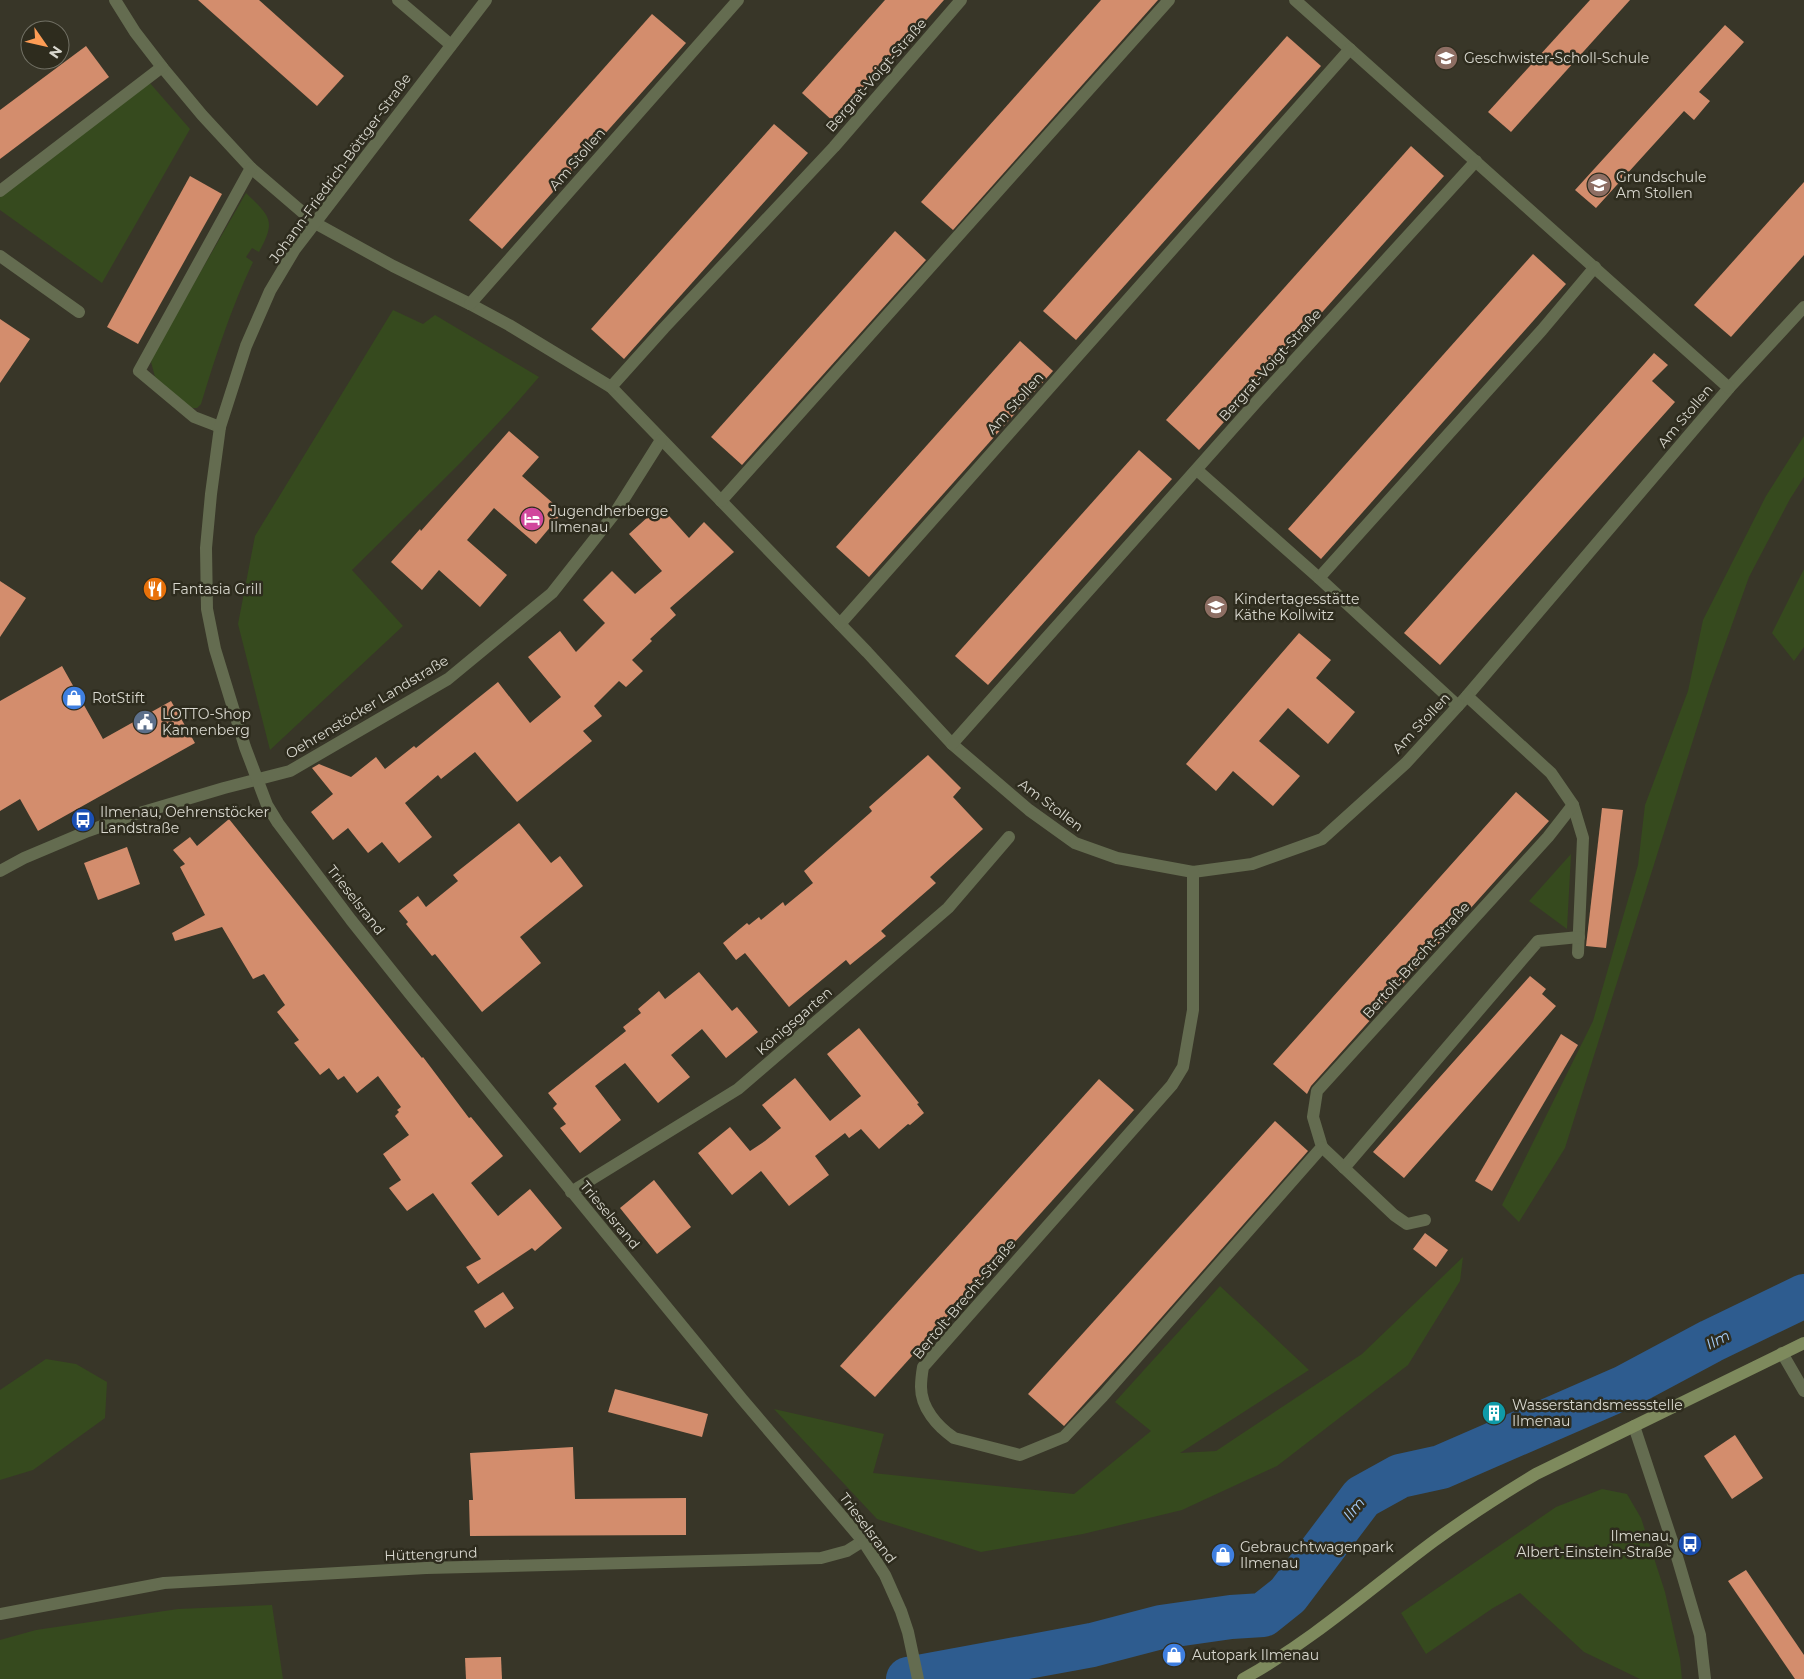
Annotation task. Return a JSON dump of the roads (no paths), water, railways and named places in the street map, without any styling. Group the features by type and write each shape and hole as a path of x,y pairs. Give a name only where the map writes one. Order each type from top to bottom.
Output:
{"main road":[{"path":"1243,1679 1310,1636 1436,1540 1536,1474 1804,1342"}],"street":[{"name":"Am Stollen","path":"114,0 135,32 202,115 251,168 315,223 393,266 470,304 543,345 611,387 840,624 952,744 1028,810 1075,843 1117,858 1193,872 1252,864 1322,839 1406,763 1467,696 1729,388 1804,307"},
{"path":"398,0 451,45"},
{"name":"Johann-Friedrich-Böttger-Straße","path":"256,779 217,658 207,609 206,548 220,427 246,346 270,291 295,249 486,0"},
{"name":"Am Stollen","path":"470,304 738,0"},
{"name":"Bergrat-Voigt-Straße","path":"611,387 834,147 961,0"},
{"path":"721,501 1169,0"},
{"path":"1295,0 1729,388"},
{"name":"Am Stollen","path":"840,624 1350,49"},
{"path":"0,191 162,67"},
{"name":"Bergrat-Voigt-Straße","path":"1197,470 1476,161"},
{"path":"220,427 194,417 139,371 251,168"},
{"path":"0,256 79,312"},
{"path":"1319,578 1548,323 1595,267"},
{"name":"Oehrenstöcker Landstraße","path":"0,871 24,858 97,828 256,779 290,771 448,679 552,593 615,513 661,440"},
{"path":"952,744 1197,470 1319,578 1458,706"},
{"path":"1467,696 1552,773 1573,806 1583,838 1578,953"},
{"name":"Trieselsrand","path":"256,779 267,805 278,823 351,920 572,1192 786,1451 863,1541 885,1575 906,1625 918,1679"},
{"name":"Bertolt-Brecht-Straße","path":"1425,1220 1407,1224 1394,1216 1322,1147 1313,1118 1318,1091 1548,837 1573,806"},
{"name":"Königsgarten","path":"572,1192 738,1089 948,908 1009,837"},
{"name":"Bertolt-Brecht-Straße","path":"1193,872 1193,1010 1183,1067 1165,1092 923,1367 921,1388 928,1413 945,1432 954,1438 1020,1455 1064,1437 1103,1396 1322,1147"},
{"path":"1344,1168 1538,941 1579,937"},
{"path":"1782,1353 1804,1391"},
{"path":"1634,1426 1675,1550 1700,1635 1705,1679"},
{"name":"Hüttengrund","path":"0,1614 164,1583 426,1568 821,1558 847,1551 863,1541"}],"waterway":[{"name":"Ilm","path":"908,1679 1092,1645 1161,1627 1231,1617 1263,1615 1288,1595 1362,1497 1400,1476 1441,1467 1625,1387 1711,1341 1804,1296"}],"place":[{"name":"Geschwister-Scholl-Schule","path":"1446,58"},
{"name":"Grundschule Am Stollen","path":"1599,185"},
{"name":"Jugendherberge Ilmenau","path":"532,519"},
{"name":"Fantasia Grill","path":"155,589"},
{"name":"Kindertagesstätte Käthe Kollwitz","path":"1216,607"},
{"name":"RotStift","path":"74,698"},
{"name":"LOTTO-Shop Kannenberg","path":"145,722"},
{"name":"Ilmenau, Oehrenstöcker Landstraße","path":"83,820"},
{"name":"Wasserstandsmessstelle Ilmenau","path":"1494,1413"},
{"name":"Ilmenau, Albert-Einstein-Straße","path":"1690,1544"},
{"name":"Gebrauchtwagenpark Ilmenau","path":"1223,1555"},
{"name":"Autopark Ilmenau","path":"1174,1655"}]}
